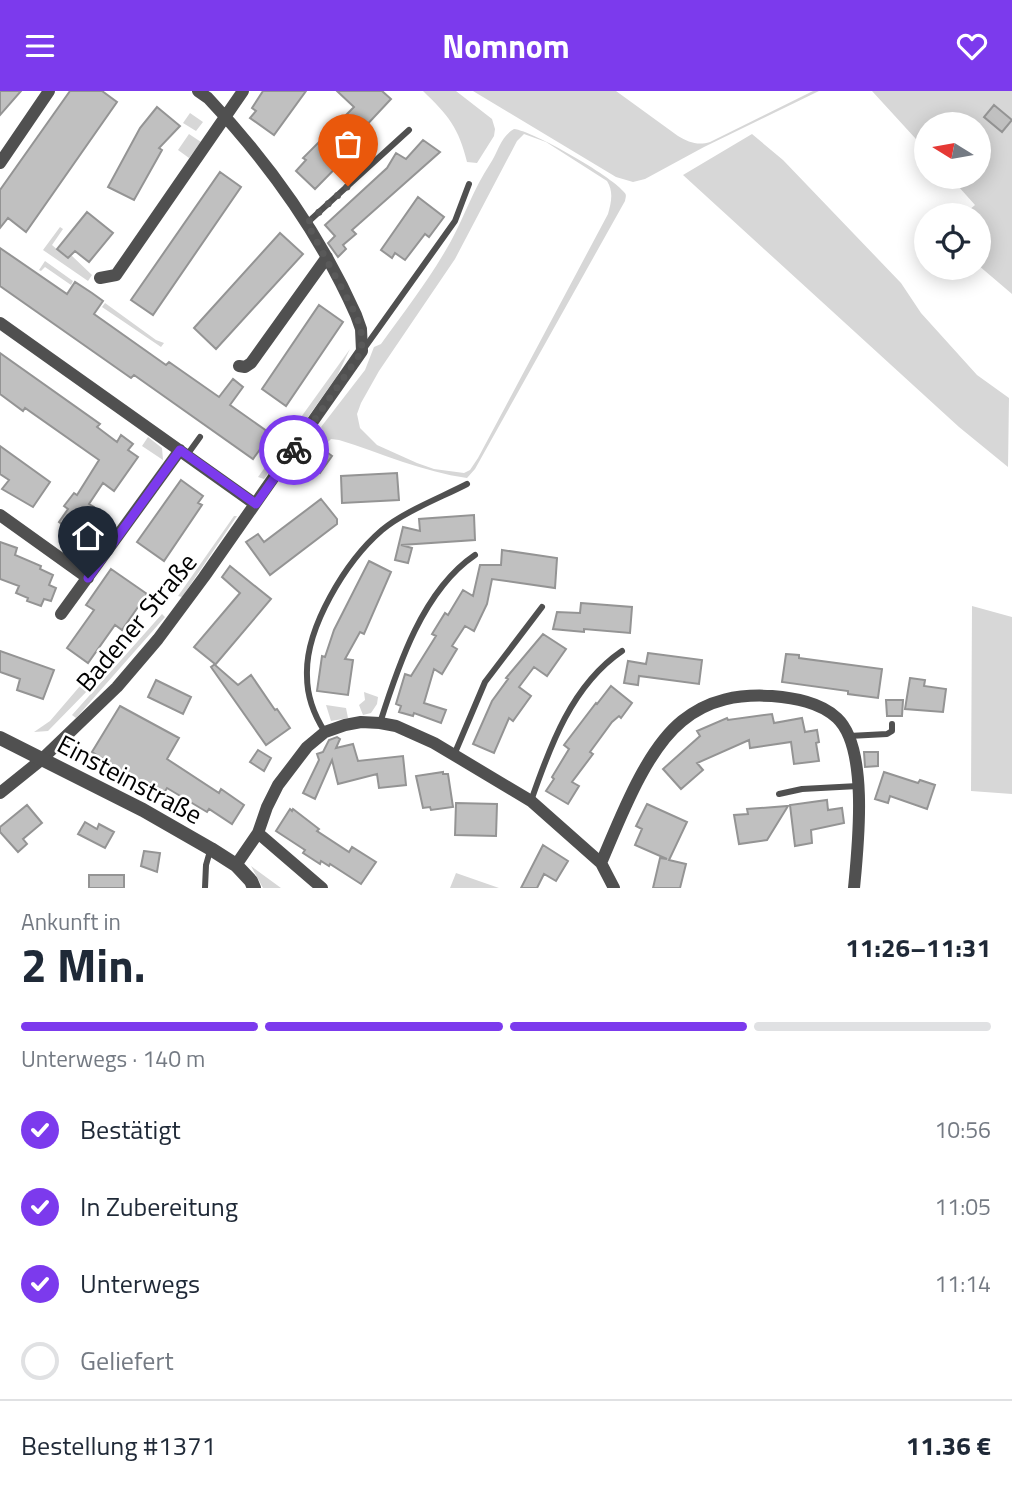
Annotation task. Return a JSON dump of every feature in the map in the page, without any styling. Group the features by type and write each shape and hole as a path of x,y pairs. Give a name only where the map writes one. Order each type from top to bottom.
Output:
{"street":[{"path":"0,163 49,91"},
{"path":"198,91 225,116 260,156 307,223 359,322 362,351"},
{"path":"100,278 116,275 197,152 243,91"},
{"path":"239,366 245,367 251,363 327,257"},
{"path":"0,323 256,504"},
{"name":"Badener Straße","path":"0,793 41,760 117,687 158,639 362,351"},
{"path":"61,614 184,452"},
{"path":"0,515 88,578"},
{"path":"601,863 636,784 658,750 681,722 706,705 737,695 795,698 818,706 837,718 852,740 858,786 854,888"},
{"path":"236,865 258,833 278,785 307,747 325,732 361,722 380,723 413,733 531,801 601,863 614,888"},
{"name":"Einsteinstraße","path":"0,739 135,806 211,849 236,865 254,888"},
{"path":"258,833 322,888"}],"lane":[{"path":"307,223 409,130"},
{"name":"Badener Straße","path":"362,351 455,221 469,184"},
{"path":"184,452 200,437"},
{"path":"325,732 316,718 307,676 316,629 341,578 353,560 384,528 467,484"},
{"path":"380,723 400,660 411,636 461,564 475,555"},
{"path":"454,755 485,682 542,607"},
{"path":"531,801 551,747 567,716 596,672 622,651"},
{"path":"849,736 887,734 891,731 892,724"},
{"path":"779,794 802,789 858,786"},
{"path":"205,888 206,865 211,849"}],"shaded area":[{"path":"423,91 456,91 492,119 494,136 477,163 467,162 451,123"},
{"path":"473,91 616,91 678,136 701,144 813,91 819,91 645,179 633,182 616,177"},
{"path":"872,91 1012,91 1012,294 991,276 991,203 973,203 961,189 991,189 991,112 914,112 914,137"},
{"path":"190,113 203,122 196,131 183,123"},
{"path":"514,129 524,132 537,137 571,155 604,175 626,196 475,469 467,478 418,467 339,440 331,439 327,443 321,441 324,432 321,427 365,370 374,347 381,344 435,268 479,183","holes":["524,134 546,142 607,181 611,193 610,206 478,458 470,470 464,473 434,469 377,445 360,428 357,414 361,403 379,371 455,259 517,141"]},
{"path":"189,134 201,142 189,158 178,150"},
{"path":"752,134 783,160 901,283 921,313 977,375 1009,398 1008,467 959,427 683,175"},
{"path":"60,227 63,229 52,245 67,258 71,255 92,275 88,281 43,250"},
{"path":"45,261 73,281 71,285 45,267 39,270"},
{"path":"105,303 164,343 161,347 102,307"},
{"path":"350,349 337,376 264,479 258,477"},
{"path":"148,437 162,448 163,460 142,446"},
{"path":"234,516 237,516 182,597 178,596"},
{"path":"972,606 1012,617 1012,794 971,791"},
{"path":"162,614 165,617 76,718 72,715"},
{"path":"86,679 93,685 48,731 34,732 50,721"},
{"path":"364,692 378,697 371,713 363,715 359,705 365,700"},
{"path":"326,705 346,708 348,718 331,721"},
{"path":"251,866 281,888 263,888"},
{"path":"456,873 499,888 450,888"}],"building":[{"path":"0,91 21,91 0,115"},
{"path":"70,91 102,91 117,102 26,232 8,218 0,228 0,190"},
{"path":"263,91 306,91 274,135 250,118 256,111 252,108"},
{"path":"337,91 382,91 391,99 361,131 366,137 315,189 296,171 306,160 303,158 354,107"},
{"path":"994,105 1012,120 1002,132 991,123 991,112 988,112"},
{"path":"157,107 180,126 159,148 162,150 134,200 108,187 140,128"},
{"path":"423,140 440,152 352,230 356,234 343,245 346,249 338,257 328,243 335,236 325,225 387,168 396,153 406,159"},
{"path":"220,172 241,187 153,315 131,300"},
{"path":"418,197 444,217 429,237 425,234 405,260 395,253 392,258 381,250"},
{"path":"87,212 113,233 89,262 75,251 68,258 57,249"},
{"path":"280,233 303,254 216,349 194,328"},
{"path":"0,248 67,294 75,282 92,293 103,301 94,314 166,365 169,362 219,397 233,379 243,387 230,405 271,434 253,459 134,375 131,378 0,286"},
{"path":"319,305 343,322 286,406 262,389"},
{"path":"0,353 100,424 97,427 117,442 121,435 133,444 128,450 138,457 114,491 103,483 89,504 94,507 84,521 89,524 80,537 59,522 68,509 64,506 74,493 77,495 99,460 25,408 23,411 0,394"},
{"path":"0,446 50,482 33,507 2,489 9,480 0,474"},
{"path":"321,448 332,456 320,473 308,465"},
{"path":"397,473 399,500 342,503 341,476"},
{"path":"181,480 203,496 198,503 202,505 164,561 137,542"},
{"path":"321,499 337,519 337,524 270,575 246,542 258,534 264,542"},
{"path":"474,515 475,540 401,545 412,548 408,563 395,560 403,527 420,531 419,519"},
{"path":"0,542 17,548 15,555 41,566 40,569 53,575 49,585 56,588 51,601 44,599 41,606 27,601 28,598 16,593 19,586 0,579"},
{"path":"502,550 557,558 555,588 492,579 487,604 474,631 465,626 452,646 457,649 442,674 434,669 424,703 446,710 441,723 414,713 413,716 399,712 401,706 396,704 405,674 411,676 436,636 432,634 445,613 448,615 463,590 473,596 480,565 501,565"},
{"path":"369,561 391,572 364,634 360,632 345,659 353,660 348,695 317,691 322,656 325,657 334,630"},
{"path":"230,566 271,599 215,665 238,685 251,675 290,728 266,745 211,667 215,664 194,647 240,593 222,577"},
{"path":"111,569 147,594 122,630 115,625 88,663 67,648 94,610 86,605"},
{"path":"581,603 632,607 630,633 553,629 557,612 580,613"},
{"path":"543,634 566,649 547,676 534,667 519,687 531,696 513,721 509,718 494,753 473,744 492,701 508,679 506,678"},
{"path":"0,651 54,670 43,699 17,690 20,679 0,672"},
{"path":"648,653 702,660 699,684 639,676 638,685 624,683 628,661 646,664"},
{"path":"786,654 882,669 878,698 782,682"},
{"path":"910,678 925,680 924,686 946,689 943,712 905,709"},
{"path":"156,680 191,697 183,714 148,697"},
{"path":"611,686 632,703 621,718 619,716 612,722 590,752 593,754 572,782 579,786 568,804 546,791 569,749 564,745"},
{"path":"886,700 903,700 902,716 887,716"},
{"path":"120,706 179,738 167,759 219,793 221,789 244,805 232,824 167,788 162,796 92,752"},
{"path":"772,714 774,723 802,718 805,732 817,730 819,761 794,764 791,742 750,748 749,740 697,763 703,770 681,789 663,769 700,736 697,731 727,718"},
{"path":"337,737 340,739 336,748 353,744 358,761 403,756 406,785 379,788 377,774 338,784 332,760 315,799 303,793 319,760 317,754 323,752 329,740"},
{"path":"258,750 271,758 264,771 250,762"},
{"path":"864,752 878,752 878,766 865,767"},
{"path":"443,772 448,774 453,807 431,810 430,807 423,808 416,776"},
{"path":"884,772 918,783 920,780 935,785 927,809 890,796 888,803 875,799"},
{"path":"827,800 828,810 842,808 844,823 811,830 812,843 795,846 790,805"},
{"path":"456,803 497,804 496,836 455,835"},
{"path":"647,804 687,822 669,860 686,864 680,888 653,888 660,858 667,859 635,845 642,829 636,826"},
{"path":"27,805 42,823 23,839 27,844 18,852 0,832 0,827"},
{"path":"788,806 767,840 739,844 734,815 748,814 747,809"},
{"path":"290,809 349,852 352,847 376,862 361,884 330,864 329,866 321,861 320,864 303,853 305,850 276,831"},
{"path":"85,822 97,829 99,824 114,832 105,848 78,834"},
{"path":"543,845 568,861 556,881 544,874 537,888 521,888"},
{"path":"144,851 160,853 157,872 141,866"},
{"path":"89,875 124,875 124,888 89,888"}],"way so far":[{"path":"294,450 362,351 361,329 356,315 307,223 348,186"}],"route":[{"path":"88,578 180,450 256,504 294,450"}]}
